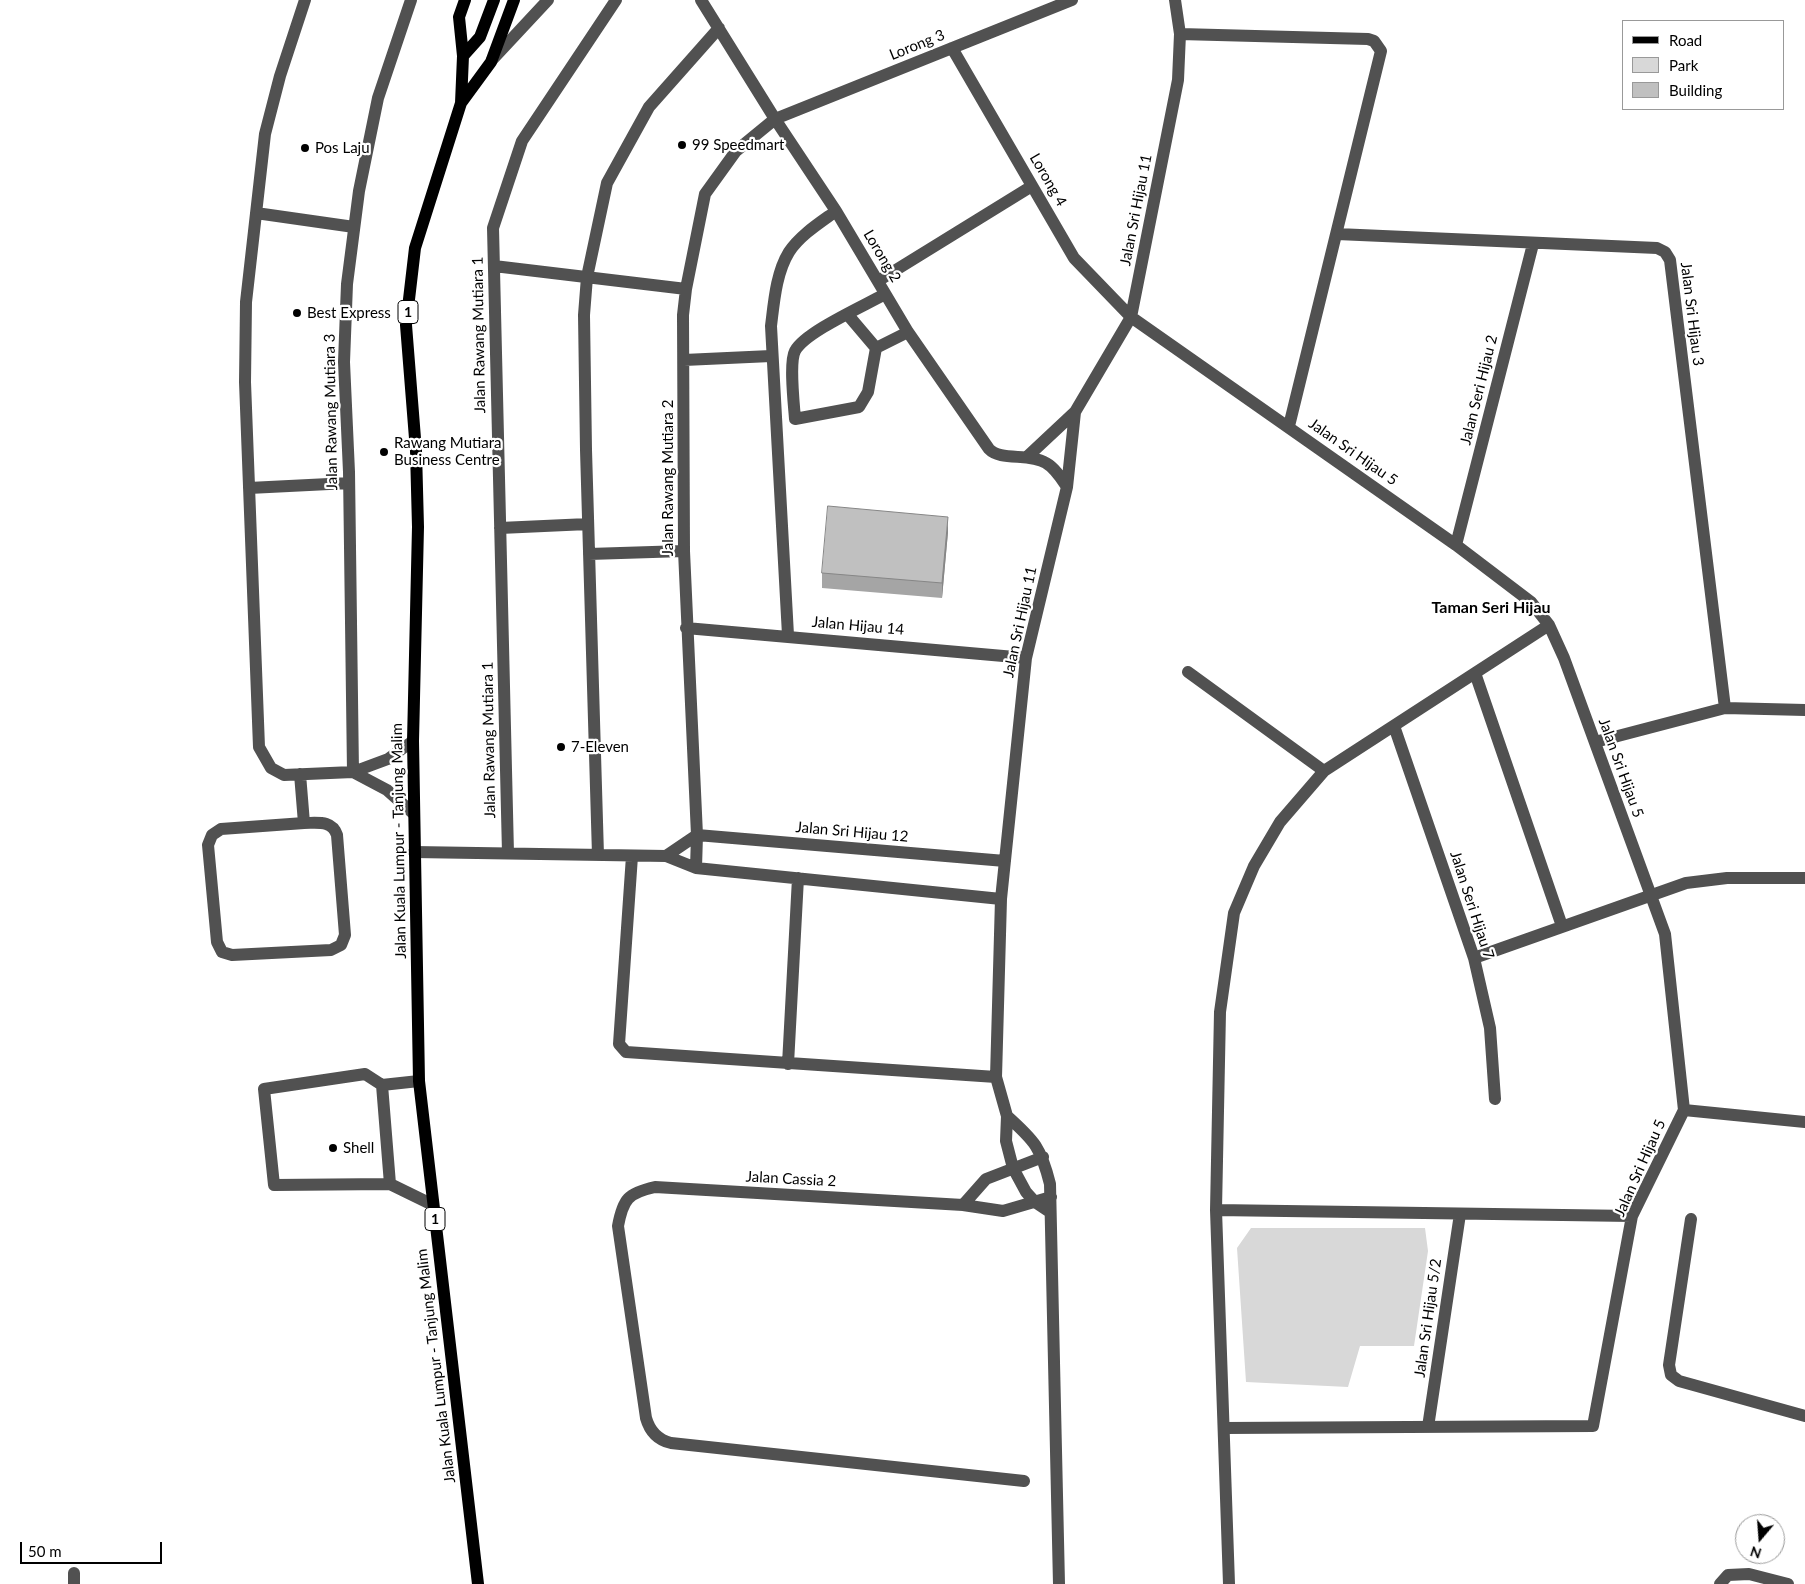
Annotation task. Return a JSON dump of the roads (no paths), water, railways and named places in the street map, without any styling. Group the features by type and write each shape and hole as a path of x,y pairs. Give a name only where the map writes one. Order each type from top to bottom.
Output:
{"main road":[{"name":"1","path":"461,103 463,56 459,16 465,0"},
{"path":"463,56 480,37 494,0"},
{"name":"1","path":"461,103 491,62 514,0"},
{"name":"Jalan Kuala Lumpur - Tanjung Malim","path":"461,103 415,248 406,325 417,479 413,741 419,1081 478,1584"}],"street":[{"path":"305,0 280,76 265,134 246,302 245,382 259,747 272,768 284,775 353,772 388,759 413,741"},
{"name":"Jalan Rawang Mutiara 3","path":"353,772 349,483 344,362 346,284 354,227 378,98 412,0"},
{"path":"458,0 459,16"},
{"path":"491,62 512,36 548,0"},
{"name":"Jalan Rawang Mutiara 1","path":"508,853 492,228 522,141 616,0"},
{"name":"Lorong 2","path":"701,0 775,119 836,211 908,332 991,451 997,454 1028,456 1046,463 1056,472 1067,487"},
{"name":"Lorong 3","path":"775,119 1072,0"},
{"name":"Jalan Sri Hijau 11","path":"1028,456 1075,412 1131,317 1178,80 1180,34 1175,0"},
{"path":"598,855 584,315 587,277 607,183 649,107 719,28"},
{"path":"1180,34 1368,40 1378,45 1381,57 1289,426"},
{"name":"Lorong 4","path":"952,48 1074,258 1131,317"},
{"name":"Jalan Rawang Mutiara 2","path":"696,868 697,835 686,628 684,551 686,289 705,194 736,151 775,119"},
{"path":"878,281 1032,186"},
{"path":"788,635 771,326 777,283 790,251 812,229 836,211"},
{"path":"256,213 354,227"},
{"name":"Jalan Sri Hijau 3","path":"1337,234 1656,248 1668,256 1725,708"},
{"name":"Jalan Seri Hijau 2","path":"1456,545 1533,244"},
{"path":"494,266 686,289"},
{"path":"876,348 868,392 859,407 838,413 795,419 792,380 794,352 805,338 885,294"},
{"path":"848,315 876,348"},
{"name":"Jalan Sri Hijau 5","path":"1131,317 1289,426 1456,545 1531,602 1549,625 1564,658 1665,934 1684,1110 1632,1216 1592,1426 1428,1427"},
{"path":"876,348 908,332"},
{"path":"684,360 772,356"},
{"name":"Jalan Sri Hijau 11","path":"1008,1116 996,1077 1001,899 1026,658 1067,487 1075,412"},
{"path":"249,488 349,483"},
{"path":"500,528 588,524"},
{"path":"589,554 684,551"},
{"path":"1229,1584 1216,1210 1220,1012 1234,913 1254,866 1280,822 1324,771 1549,625"},
{"name":"Jalan Hijau 14","path":"686,628 788,635 1026,658"},
{"path":"1188,672 1324,771"},
{"path":"1475,673 1562,926"},
{"path":"1595,742 1725,708 1805,710"},
{"name":"Jalan Seri Hijau 7","path":"1394,726 1474,958 1490,1028 1495,1099"},
{"path":"353,772 387,790 414,814"},
{"path":"300,774 304,823"},
{"path":"304,823 327,823 332,826 337,835 344,935 341,945 331,950 232,955 222,952 217,942 208,845 212,835 222,829 304,823"},
{"path":"666,856 697,835"},
{"name":"Jalan Sri Hijau 12","path":"697,835 1005,861"},
{"path":"414,852 666,856 696,868 1001,899"},
{"path":"632,856 619,1044 626,1052 996,1077"},
{"path":"788,1064 798,878"},
{"path":"1474,958 1686,883 1727,878 1805,878"},
{"path":"419,1081 382,1085 365,1074 264,1088 274,1185 390,1184 433,1205"},
{"path":"382,1085 390,1184"},
{"path":"1684,1110 1805,1122"},
{"path":"1008,1116 1029,1136 1043,1157 1051,1197 1059,1584"},
{"path":"1008,1116 1006,1141 1013,1168 1026,1192 1035,1202 1050,1212"},
{"path":"963,1205 986,1179 1043,1157"},
{"name":"Jalan Cassia 2","path":"1024,1482 672,1443 657,1437 648,1426 618,1226 622,1204 636,1192 655,1187 963,1205 1003,1211 1051,1197"},
{"path":"1216,1210 1632,1216"},
{"name":"Jalan Sri Hijau 5/2","path":"1428,1427 1460,1214"},
{"path":"1691,1218 1669,1365 1671,1375 1679,1381 1805,1416"},
{"path":"1224,1428 1428,1427"},
{"path":"1720,1584 1728,1575 1749,1574 1788,1584"},
{"path":"470,1584 478,1584"}],"place":[{"name":"99 Speedmart","path":"682,145"},
{"name":"Pos Laju","path":"305,148"},
{"name":"Best Express","path":"297,313"},
{"name":"Rawang Mutiara Business Centre","path":"384,452"},
{"name":"7-Eleven","path":"561,747"},
{"name":"Shell","path":"333,1148"}],"district":[{"name":"Taman Seri Hijau","path":"1491,608"}]}
